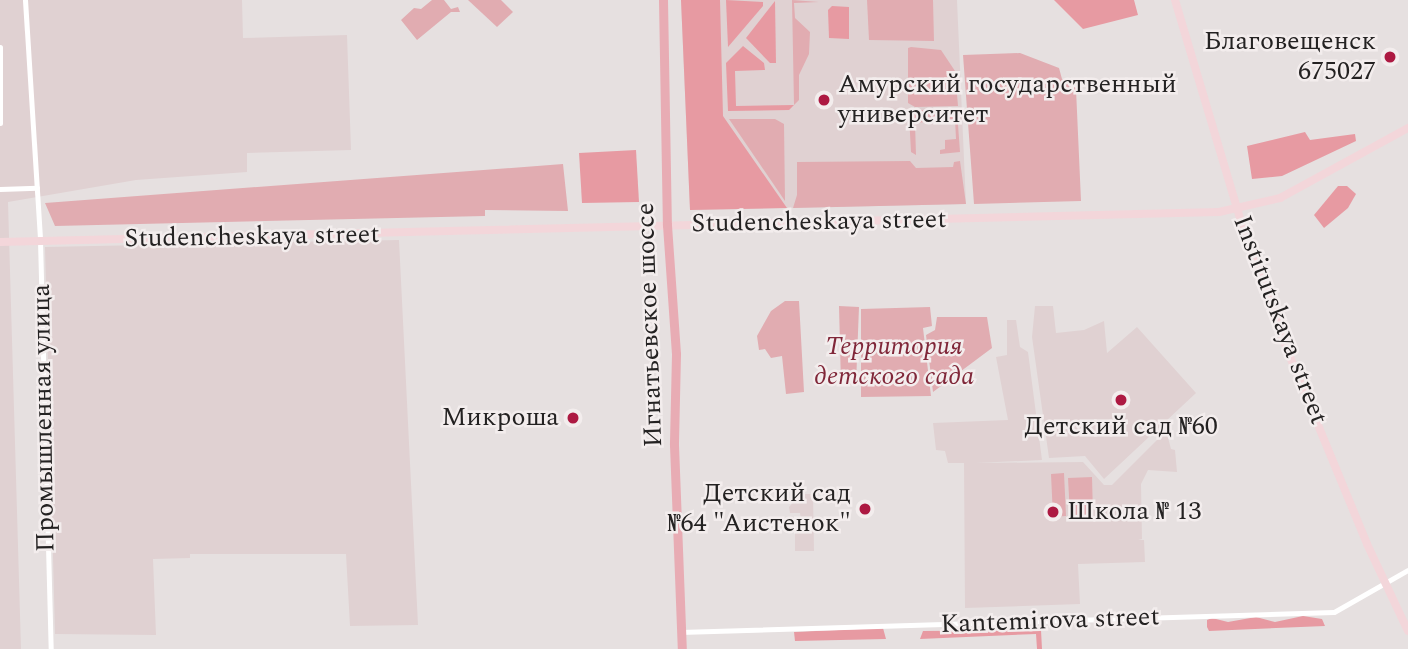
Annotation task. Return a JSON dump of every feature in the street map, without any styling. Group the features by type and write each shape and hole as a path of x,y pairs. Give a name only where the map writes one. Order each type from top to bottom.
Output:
{"main road":[{"name":"Игнатьевское шоссе","path":"663,0 667,225 676,354 674,445 682,649"},
{"name":"Institutskaya street","path":"1175,0 1238,210 1290,357 1408,631"},
{"name":"Studencheskaya street","path":"0,243 667,225 1086,218 1238,210 1279,198 1408,128"}],"street":[{"name":"Промышленная улица","path":"25,0 40,240 51,649"},
{"path":"0,47 0,123"},
{"path":"0,189 37,188"},
{"name":"Kantemirova street","path":"680,632 1334,612 1386,585 1408,570"}],"shaded area":[{"path":"0,0 242,0 243,38 347,35 351,150 247,153 247,172 136,180 8,202 21,649 0,649"},
{"name":"Амурский государственный университет","path":"681,0 957,0 966,204 690,210"},
{"path":"681,0 720,0 723,116 787,208 690,210"},
{"path":"726,0 763,2 763,6 728,47"},
{"path":"1054,0 1134,0 1138,15 1083,29"},
{"path":"775,1 776,63 770,63 746,38"},
{"path":"832,6 849,7 849,39 829,38 828,10"},
{"path":"743,46 764,63 765,70 735,71 736,106 794,105 789,110 728,111 726,63"},
{"path":"1305,132 1310,140 1355,134 1356,141 1282,176 1252,179 1247,146"},
{"path":"636,150 639,202 582,203 579,153"},
{"path":"1338,186 1347,186 1356,194 1348,208 1324,228 1314,215"},
{"path":"399,240 418,625 350,626 346,554 190,554 190,558 153,559 156,635 55,634 45,247"},
{"name":"Детский сад №60","path":"1035,306 1053,306 1056,333 1084,330 1104,321 1107,353 1137,327 1196,393 1104,479 1085,456 1049,458 1032,337"},
{"name":"Школа № 13","path":"1007,320 1016,320 1020,347 1028,352 1042,460 976,463 1083,462 1104,485 1112,485 1162,435 1167,434 1171,449 1175,450 1177,472 1148,470 1141,484 1142,539 1138,540 1144,540 1145,562 1078,564 1080,604 965,608 964,463 948,463 945,451 936,450 933,423 1008,420 996,357 1007,355"},
{"path":"801,494 813,494 814,551 795,551 795,527 802,525 800,513 790,513 789,507"},
{"path":"1303,616 1322,619 1325,626 1209,631 1207,627 1207,620 1212,618 1228,622 1256,617 1275,622"},
{"path":"883,628 886,639 795,641 794,632"},
{"path":"1041,630 1042,649 1037,649 1036,634 920,639 923,631"}],"green space":[{"path":"432,0 444,0 451,9 458,7 460,12 451,12 417,40 401,20 414,8 421,9"},
{"path":"468,0 501,0 513,12 497,27"},
{"path":"792,0 819,2 794,3 795,18 810,32 809,54 799,75 799,100 794,105"},
{"path":"867,0 933,0 934,41 869,40"},
{"path":"908,48 941,50 955,71 958,106 915,107 908,103"},
{"path":"1020,53 1059,68 1062,79 1068,80 1076,89 1081,201 974,204 963,55"},
{"path":"915,110 957,111 960,152 940,154 940,150 945,149 945,140 956,139 955,119 915,123 916,155 911,152 909,115"},
{"path":"729,119 775,119 784,124 785,201"},
{"path":"910,161 916,168 953,167 954,162 960,161 966,204 793,208 797,195 797,162"},
{"path":"563,164 568,211 485,210 485,216 55,226 45,203"},
{"path":"785,301 799,301 804,392 786,394 782,356 771,358 765,349 759,350 757,336 771,311"},
{"path":"839,306 859,307 856,384 841,385"},
{"name":"Территория детского сада","path":"930,307 932,326 923,328 931,396 861,397 861,309"},
{"path":"937,317 987,317 992,348 933,392 926,335 935,330"},
{"path":"1064,473 1066,516 1053,517 1051,474"},
{"path":"1092,477 1093,514 1070,515 1068,478"}],"place":[{"name":"Благовещенск 675027","path":"1390,57"},
{"name":"Амурский государственный университет","path":"824,100"},
{"name":"Детский сад №60","path":"1121,400"},
{"name":"Микроша","path":"573,418"},
{"name":"Детский сад №64 \"Аистенок\"","path":"865,509"},
{"name":"Школа № 13","path":"1053,512"}]}
